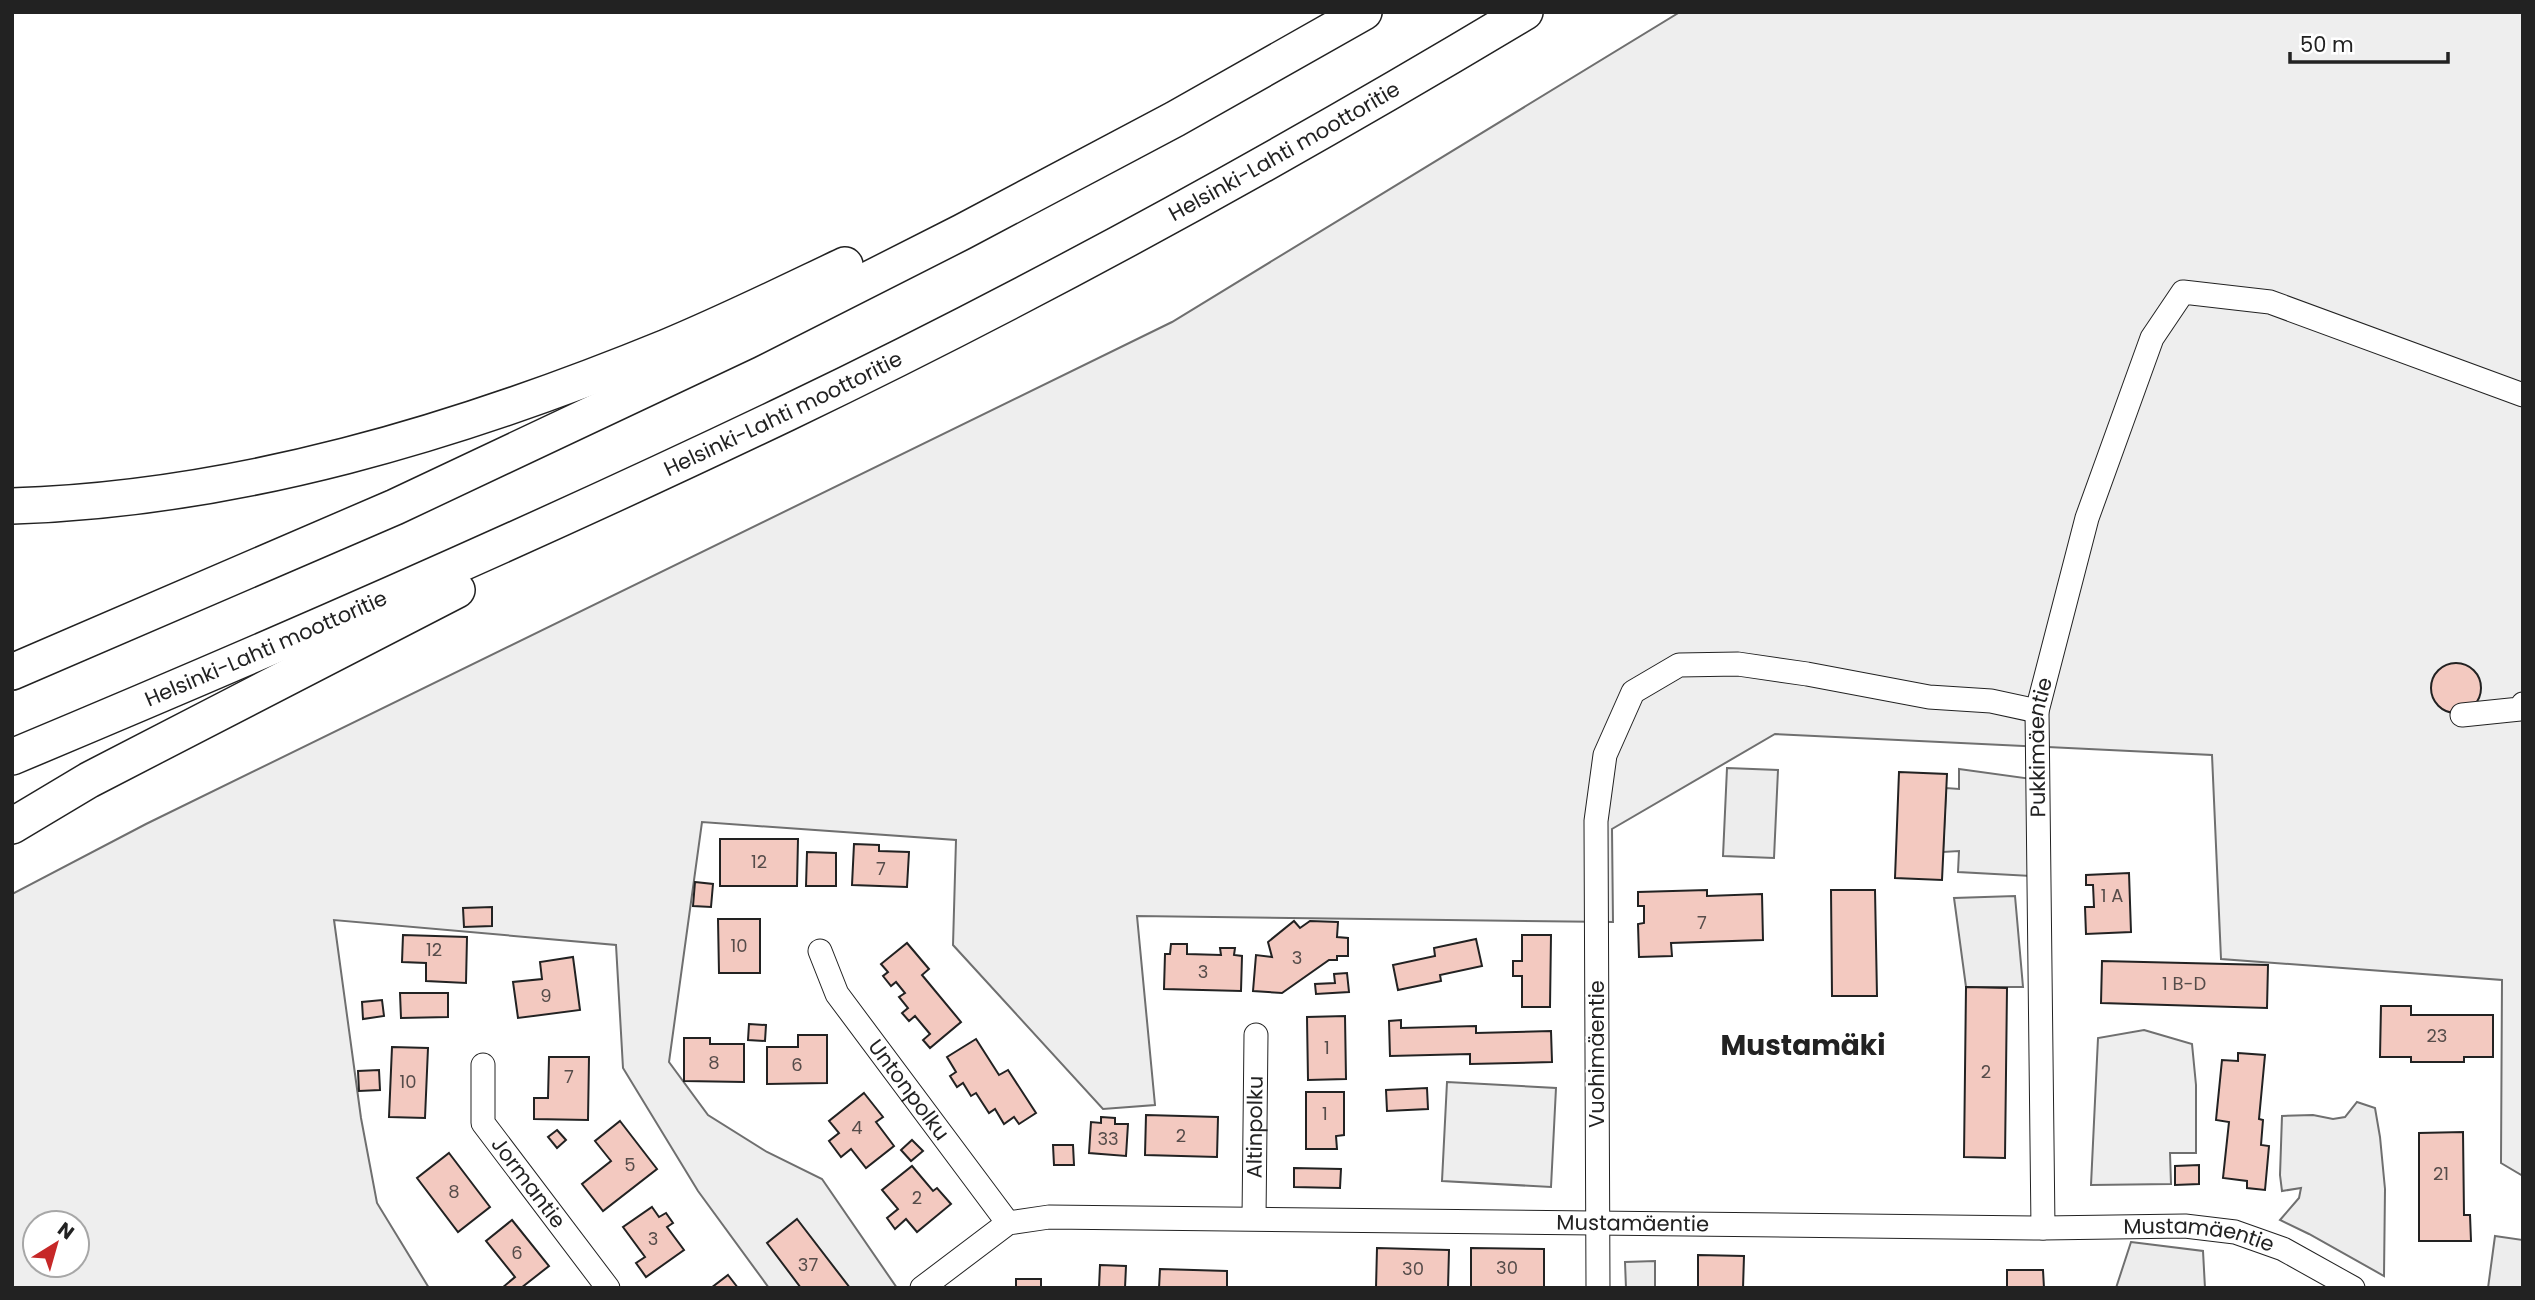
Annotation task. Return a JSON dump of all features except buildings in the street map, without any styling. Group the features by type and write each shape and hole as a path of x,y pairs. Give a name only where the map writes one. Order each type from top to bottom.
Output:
{"highway":[{"path":"12,673 395,507 747,341 962,232 1175,119 1364,12"},
{"name":"Helsinki-Lahti moottoritie","path":"12,757 464,564 789,412 933,341 1115,245 1382,98 1525,12"},
{"path":"12,506 67,504 194,488 317,463 443,429 551,392 669,346 879,250 962,232"},
{"path":"12,826 113,768 485,577 789,412"}],"street":[{"name":"Pukkimäentie","path":"2043,1228 2037,711 2087,518 2152,338 2183,292 2270,302 2523,395"},
{"name":"Vuohimäentie","path":"1598,1288 1595,821 1605,755 1633,692 1679,665 1738,664 1929,697 1991,701 2037,711"},
{"path":"2462,715 2520,709 2523,704"},
{"name":"Untonpolku","path":"820,951 837,994 1008,1223"},
{"name":"Altinpolku","path":"1254,1218 1256,1035"},
{"name":"Jormantie","path":"483,1065 483,1123 608,1288"},
{"name":"Mustamäentie","path":"929,1286 1008,1223 1049,1216 2043,1228 2185,1226 2235,1232 2283,1249 2353,1288"}],"shaded area":[{"path":"1680,12 2523,12 2523,1176 2501,1163 2502,980 2221,959 2212,755 1775,734 1612,829 1613,922 1137,916 1155,1105 1103,1109 953,945 956,840 702,822 669,1062 708,1115 767,1152 822,1179 897,1288 769,1288 698,1191 623,1068 616,945 334,920 361,1118 377,1203 429,1288 12,1288 12,894 146,824 1172,322"},
{"path":"1727,768 1778,770 1774,858 1723,856"},
{"path":"1959,769 2032,779 2031,876 1958,872 1959,851 1943,852 1946,788 1959,789"},
{"path":"2015,896 2023,987 1966,987 1954,898"},
{"path":"2144,1030 2192,1044 2196,1085 2196,1153 2170,1153 2171,1184 2091,1185 2098,1038"},
{"path":"1447,1082 1556,1088 1551,1187 1442,1181"},
{"path":"2357,1102 2375,1108 2380,1137 2385,1189 2384,1276 2280,1220 2299,1198 2301,1188 2282,1191 2282,1116 2313,1115 2333,1119 2345,1117"},
{"path":"2495,1236 2523,1240 2523,1288 2488,1288"},
{"path":"2131,1242 2203,1251 2205,1288 2116,1288"},
{"path":"1655,1261 1655,1288 1626,1288 1625,1262"}],"district":[{"name":"Mustamäki","path":"1803,1045"}]}
